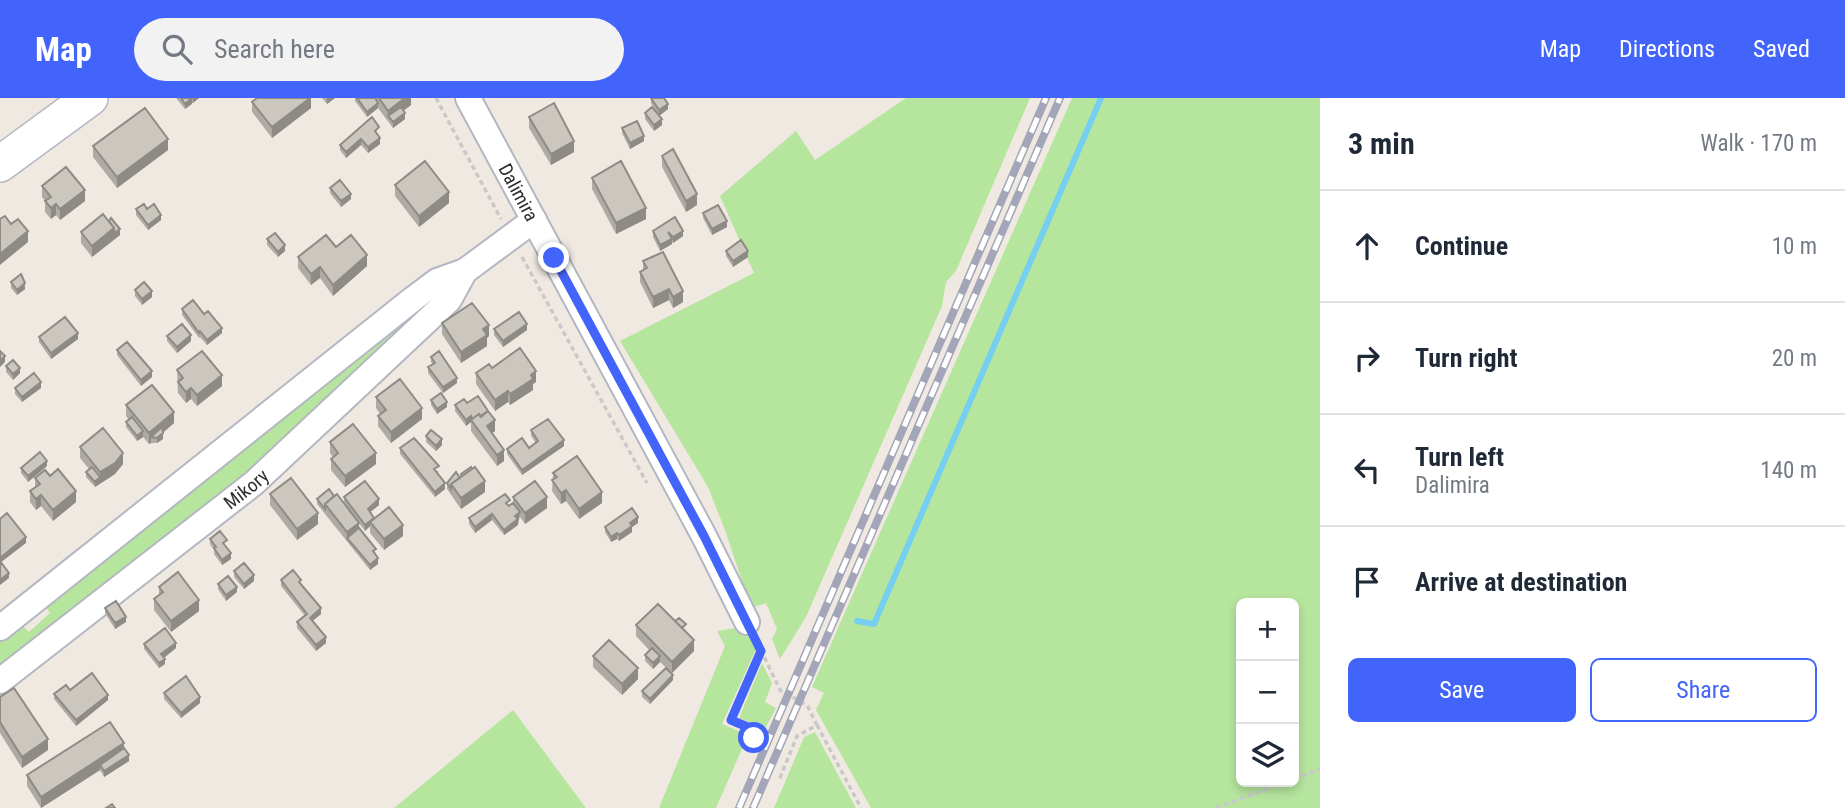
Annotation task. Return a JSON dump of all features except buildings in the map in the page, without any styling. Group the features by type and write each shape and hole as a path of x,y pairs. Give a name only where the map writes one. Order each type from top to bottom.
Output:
{"main road":[{"path":"0,164 90,98"}],"street":[{"name":"Dalimira","path":"468,98 704,536 747,622"},
{"name":"Mikory","path":"0,628 413,299 437,281 465,271 534,220"},
{"name":"Mikory","path":"0,681 254,483 449,300 465,271"}],"path":[{"path":"436,98 651,489"},
{"path":"747,622 780,690 807,705 861,808"},
{"path":"754,738 757,731 731,720 761,651"},
{"path":"779,780 797,736 817,725"},
{"path":"1299,777 1320,769"},
{"path":"1216,808 1273,787"}],"green space":[{"path":"906,98 1030,98 956,271 946,282 942,306 806,617 780,659 772,639 777,629 766,603 751,608 708,487 620,341 754,273 720,196 796,131 815,160"},
{"path":"1072,98 1320,98 1320,808 871,808 816,710 824,693 812,687"},
{"path":"445,289 250,478 0,669 0,637 19,622 29,632 50,613 42,602"},
{"path":"743,627 756,649 722,724 748,735 716,808 659,808 725,646 717,631"},
{"path":"762,663 772,683 765,702 776,708 765,729 739,718"},
{"path":"513,710 586,808 394,808"},
{"path":"815,732 856,808 774,808 804,737"}],"waterway":[{"path":"857,621 874,624 1101,98"}],"railway":[{"path":"739,808 1046,98"},
{"path":"753,808 1060,98"}],"route":[{"path":"554,258 704,536 761,651 731,720 757,731 754,738"}]}
